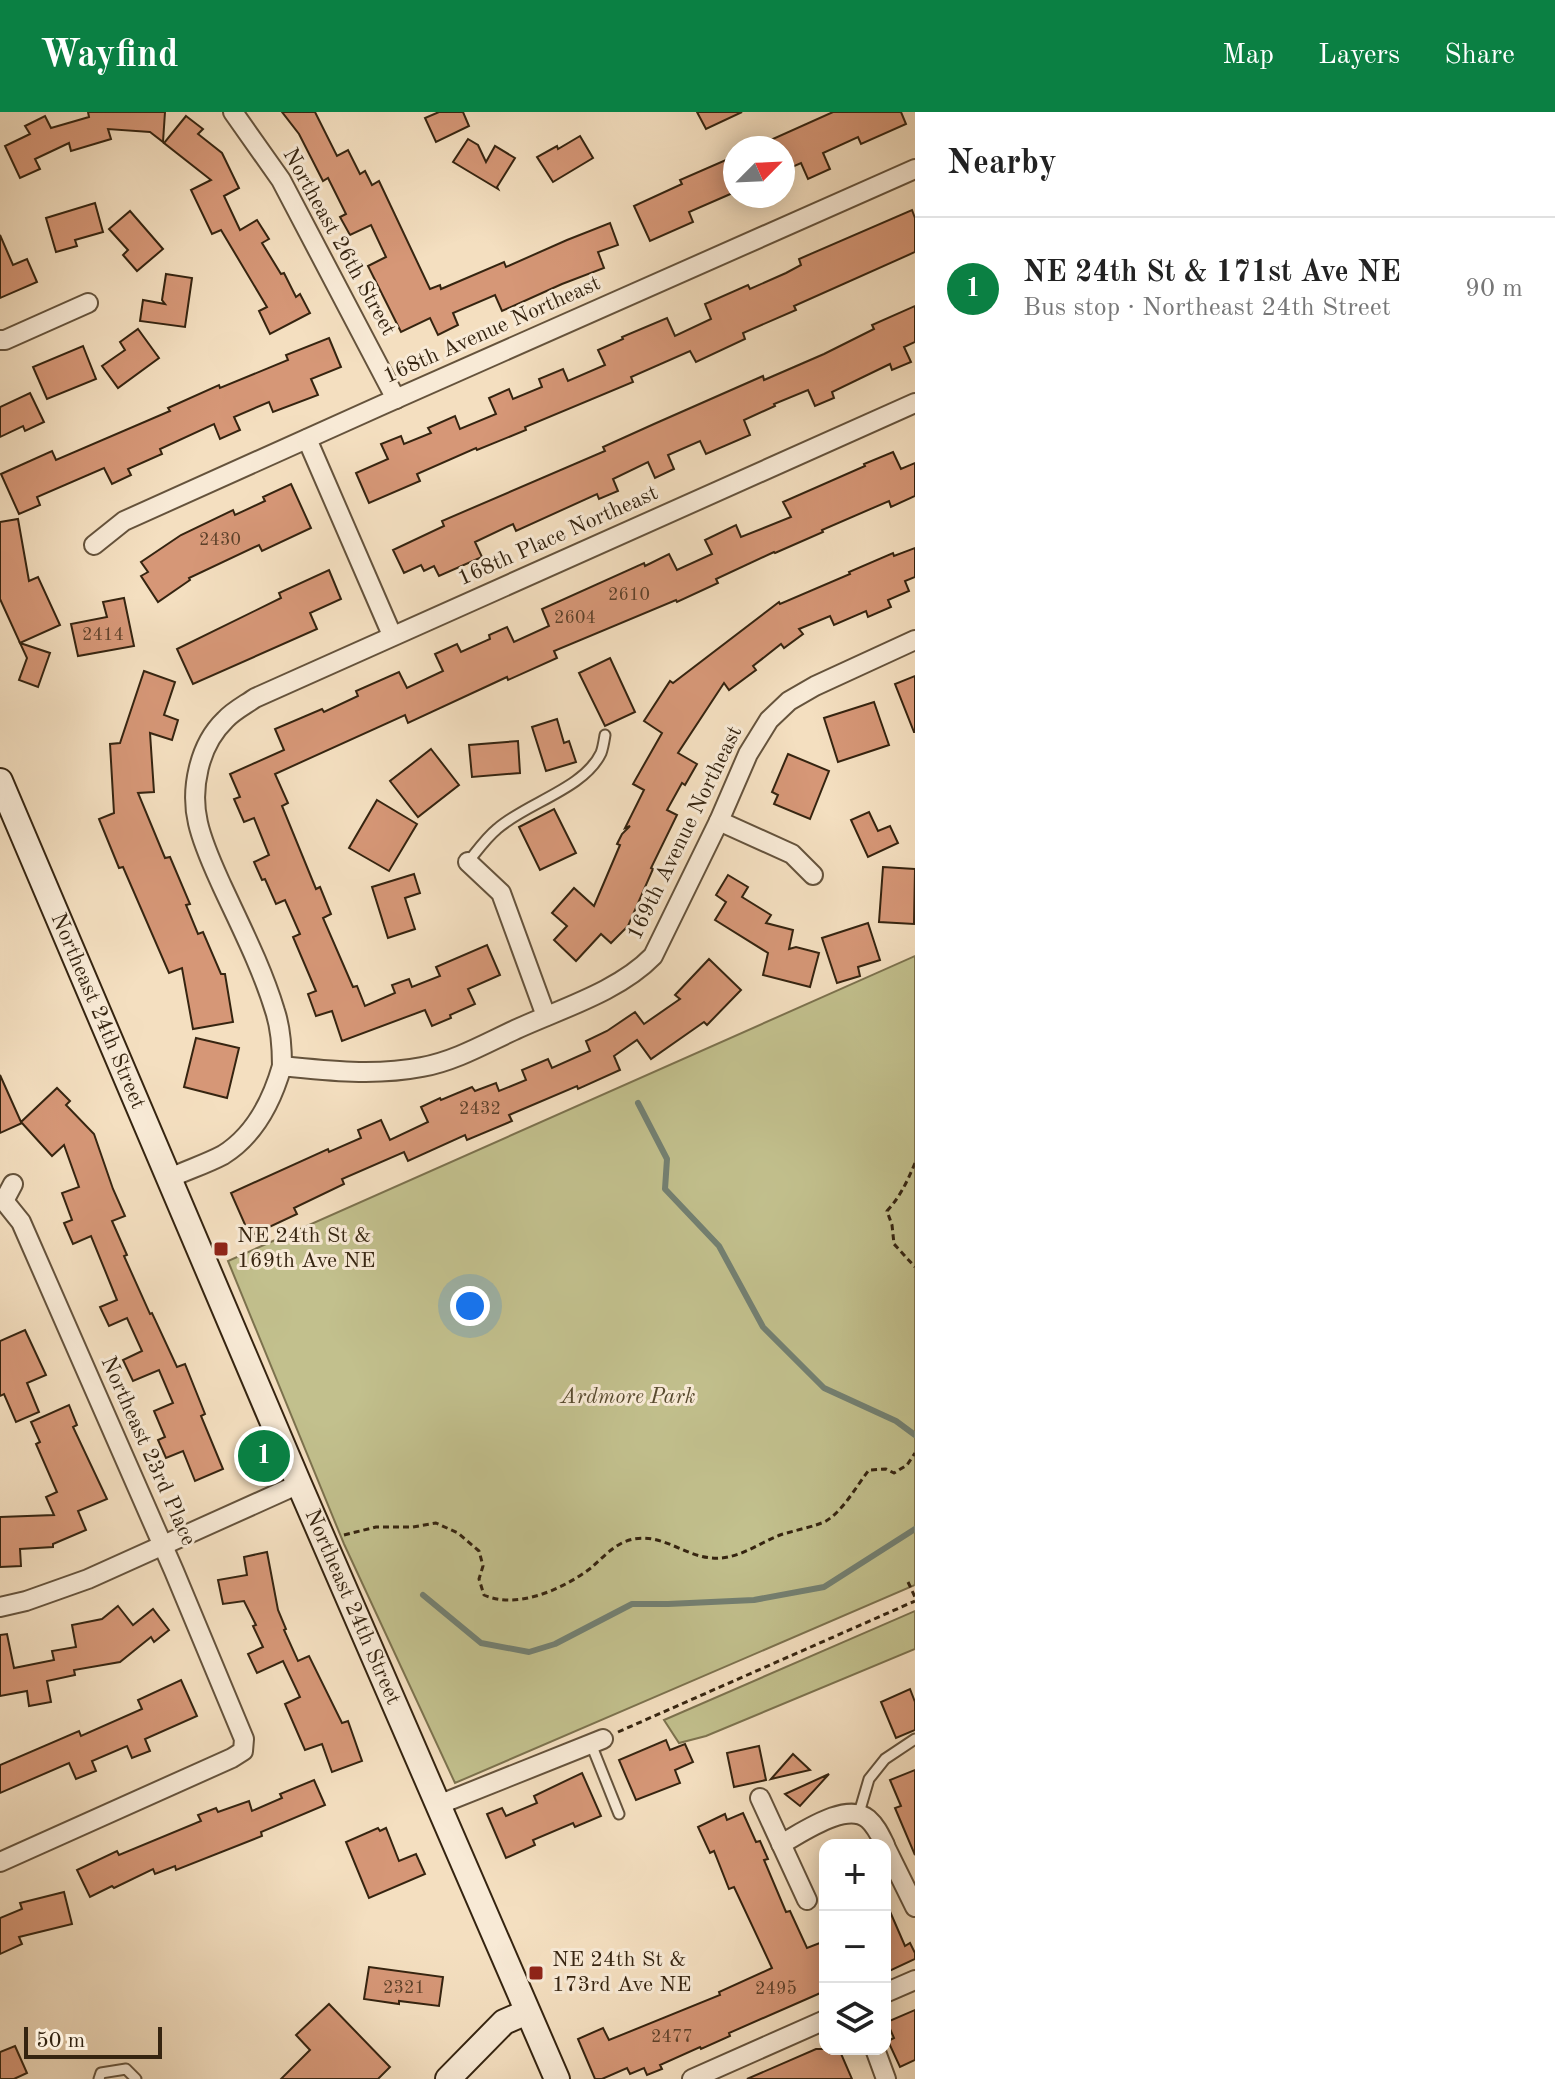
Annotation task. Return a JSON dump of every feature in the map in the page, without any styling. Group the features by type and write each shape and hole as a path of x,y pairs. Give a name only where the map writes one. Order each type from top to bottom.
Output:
{"main road":[{"name":"Northeast 24th Street","path":"0,781 299,1484 557,2079"},
{"path":"448,2079 504,2022 527,2012"}],"street":[{"name":"Northeast 26th Street","path":"233,112 281,180 396,399"},
{"name":"168th Avenue Northeast","path":"94,545 124,521 915,169"},
{"path":"0,340 88,303"},
{"name":"168th Place Northeast","path":"282,1066 282,1036 276,1012 206,849 197,820 199,764 209,741 224,720 255,698 392,635 915,403"},
{"path":"307,439 392,635"},
{"name":"169th Avenue Northeast","path":"282,1066 345,1072 425,1067 462,1054 638,971 653,956 748,754 769,720 789,701 815,686 915,640"},
{"path":"719,821 792,854 813,875"},
{"path":"468,862 501,893 546,1016"},
{"path":"170,1178 221,1156 251,1132 266,1107 282,1066"},
{"path":"2,1201 13,1184"},
{"name":"Northeast 23rd Place","path":"0,1862 217,1765 251,1754 21,1222 2,1201"},
{"path":"0,1607 88,1579 299,1484"},
{"path":"438,1805 597,1741"},
{"path":"760,1798 807,1900"},
{"path":"781,1844 834,1816 859,1813 877,1829 882,1839"},
{"path":"891,1857 915,1907"},
{"path":"891,1990 915,1980"},
{"path":"692,2079 819,2023"},
{"path":"877,2055 886,2079"}],"lane":[{"path":"468,862 496,830 589,771 602,752 605,735"},
{"path":"859,1813 869,1779 885,1759 915,1739"},
{"path":"597,1741 619,1814"},
{"path":"99,2079 101,2073 126,2069 136,2079"}],"path":[{"path":"915,1163 902,1191 887,1211 894,1244 915,1267"},
{"path":"348,1533 376,1527 413,1527 436,1523 458,1533 479,1551 483,1566 479,1579 484,1595 497,1600 518,1600 558,1589 625,1541 646,1538 665,1541 712,1558 748,1552 778,1536 826,1521 847,1501 869,1470 886,1469 894,1473 907,1465 914,1453"},
{"path":"597,1741 915,1599 908,1582"}],"green space":[{"name":"Ardmore Park","path":"915,956 915,1585 455,1783 344,1544 228,1261"},
{"path":"915,1611 915,1649 706,1736 679,1743 664,1720"}],"building":[{"path":"88,112 165,112 163,142 150,132 108,129 111,139 71,151 69,143 35,159 40,169 20,178 5,146 30,134 25,126 45,116 51,128 89,117"},
{"path":"282,112 315,112 337,156 348,150 360,174 365,171 372,185 379,181 430,289 440,285 441,289 504,262 506,267 610,223 618,245 598,252 604,268 502,311 495,295 453,313 458,325 438,335 430,318 401,332 368,266 386,257 371,225 350,235 340,217 346,214 328,178 323,181 299,134"},
{"path":"439,112 463,112 469,126 436,142 425,118"},
{"path":"697,112 742,112 706,129"},
{"path":"833,112 901,112 906,124 861,144 858,137 823,153 830,169 808,179 801,163 795,166 795,136 780,136"},
{"path":"186,116 203,129 198,134 222,153 239,188 224,196 240,230 257,220 269,239 262,243 281,274 284,273 296,297 300,294 310,313 270,334 259,311 267,307 221,230 212,234 191,190 211,180 164,143"},
{"path":"580,136 593,158 553,182 537,157"},
{"path":"468,139 478,145 486,162 495,146 515,158 498,189 453,162"},
{"path":"723,161 723,197 689,212 693,222 650,241 634,206 682,184 680,180"},
{"path":"95,203 103,232 75,240 77,246 56,252 46,218"},
{"path":"912,210 915,218 915,252 794,306 796,310 743,333 745,339 696,362 690,351 631,377 633,382 417,474 420,481 369,503 356,473 388,459 381,444 401,436 404,444 431,433 428,428 455,416 460,429 496,414 489,398 509,389 513,399 542,387 539,379 563,369 568,381 605,365 598,350 667,318 675,336 711,319 705,304 786,273 801,265 799,259"},
{"path":"130,211 163,249 137,271 123,255 128,250 109,229"},
{"path":"0,235 13,265 27,259 37,282 0,298"},
{"path":"166,274 192,278 185,327 140,321 143,300 165,304 162,300"},
{"path":"915,306 915,342 904,347 911,362 892,370 890,364 832,392 834,398 815,406 808,390 774,404 744,420 750,435 706,454 700,441 668,455 674,469 655,478 648,462 613,479 618,491 599,499 597,494 516,531 513,524 475,542 482,557 439,576 434,566 424,571 421,565 404,573 393,550 444,526 442,521 605,451 603,447 763,376 764,380 824,354 874,329 872,325"},
{"path":"138,329 159,358 118,388 102,366 125,350 120,342"},
{"path":"329,338 341,367 311,379 318,395 273,412 269,402 234,417 240,430 220,439 214,424 160,449 162,454 128,469 131,475 112,484 104,468 37,497 40,505 19,514 1,474 52,451 56,460 170,411 168,408 219,385 220,388 288,360 286,355"},
{"path":"83,346 96,379 47,399 33,367"},
{"path":"30,393 44,422 25,431 23,426 0,437 0,407"},
{"path":"893,452 901,469 915,463 915,496 891,507 889,501 716,579 718,583 677,602 554,651 557,658 508,680 507,677 408,723 405,715 275,774 288,803 282,806 316,889 320,887 331,914 323,918 353,987 357,986 365,1006 395,993 392,985 409,979 412,987 440,976 436,967 487,945 500,975 468,989 475,1004 432,1026 425,1010 342,1041 332,1011 316,1016 308,994 316,991 293,937 300,934 285,900 276,904 254,862 269,855 254,818 244,822 234,799 240,797 230,774 284,750 275,729 322,709 324,712 358,696 356,691 399,672 407,688 443,671 435,654 457,644 461,652 490,639 489,635 507,627 514,642 549,626 542,609 644,563 645,566 669,554 677,570 712,554 705,540 736,525 741,537 791,517 783,502"},
{"path":"291,484 311,528 262,551 259,545 189,578 158,602 141,576 148,572 141,562 181,535 233,510 235,515"},
{"path":"18,519 29,581 38,577 60,625 20,643 0,599 0,522"},
{"path":"915,548 915,577 905,581 909,591 888,600 891,607 868,617 866,611 834,625 830,616 799,629 803,634 784,648 781,644 753,666 756,670 729,690 724,683 678,753 697,764 667,810 677,815 628,926 611,943 601,934 576,961 554,940 567,926 552,913 574,888 594,906 620,845 617,844 630,826 625,828 644,790 633,784 662,733 644,721 670,681 673,683 779,602 893,553 894,556"},
{"path":"329,570 341,599 310,613 317,629 193,684 177,649 281,598 279,593"},
{"path":"124,598 134,646 78,656 71,624 107,617 103,602"},
{"path":"20,643 50,653 38,687 19,680 27,658"},
{"path":"610,658 635,712 605,726 579,673"},
{"path":"144,671 175,682 164,715 178,720 172,740 150,733 154,792 138,793 165,858 170,857 190,904 186,905 198,934 203,932 221,974 225,974 233,1022 193,1029 182,968 169,973 99,819 114,813 110,744 120,743"},
{"path":"915,676 915,732 914,732 895,684"},
{"path":"874,702 889,745 838,762 824,718"},
{"path":"557,719 564,743 569,741 576,762 546,771 532,727"},
{"path":"518,741 520,773 472,777 469,745"},
{"path":"431,749 459,785 418,817 390,781"},
{"path":"788,754 829,771 810,819 774,804 778,795 772,792"},
{"path":"377,800 417,824 389,871 349,848"},
{"path":"554,809 576,853 540,870 519,827"},
{"path":"869,812 878,831 890,826 898,843 868,857 851,820"},
{"path":"883,867 915,869 914,924 879,922"},
{"path":"414,874 420,893 405,898 415,929 388,938 372,887"},
{"path":"728,875 748,887 742,897 771,915 766,923 793,930 789,949 796,947 819,953 810,987 763,975 768,953 715,920 726,902 716,895"},
{"path":"868,923 880,960 858,967 860,976 837,983 822,938"},
{"path":"709,959 741,990 707,1025 704,1022 651,1059 637,1040 614,1056 620,1070 509,1115 512,1121 467,1140 465,1135 408,1161 404,1152 342,1179 344,1184 294,1208 297,1214 250,1236 231,1193 328,1149 329,1152 361,1138 358,1130 381,1120 390,1140 428,1122 421,1107 440,1098 496,1083 499,1091 526,1080 522,1070 548,1059 552,1068 590,1051 586,1041 635,1012 644,1024 680,999 675,995"},
{"path":"196,1038 239,1048 227,1098 184,1087"},
{"path":"0,1075 21,1122 57,1088 70,1101 66,1105 94,1134 125,1216 112,1221 127,1255 124,1256 177,1367 185,1364 205,1414 201,1416 223,1469 195,1481 183,1451 166,1458 158,1440 165,1437 154,1411 173,1403 159,1370 133,1381 123,1360 142,1351 127,1318 109,1326 100,1307 117,1300 91,1236 73,1244 64,1223 72,1220 62,1193 79,1187 64,1145 52,1156 22,1123 0,1133"},
{"path":"25,1330 46,1375 27,1383 39,1412 16,1422 4,1394 0,1396 0,1341"},
{"path":"69,1405 77,1425 73,1427 107,1499 78,1511 86,1530 53,1544 53,1547 20,1549 21,1566 0,1567 0,1517 54,1515 46,1497 57,1492 36,1444 40,1442 31,1422"},
{"path":"267,1552 278,1610 298,1661 309,1656 342,1723 348,1721 362,1761 332,1772 322,1744 305,1750 285,1704 300,1697 283,1661 257,1673 248,1654 263,1647 253,1626 256,1625 244,1601 223,1604 218,1580 247,1575 244,1557"},
{"path":"118,1606 133,1625 153,1609 169,1630 154,1642 151,1637 120,1662 74,1670 75,1675 47,1681 51,1702 29,1706 27,1691 0,1696 0,1635 7,1634 14,1668 54,1660 52,1651 76,1647 72,1625 102,1619"},
{"path":"181,1680 197,1716 145,1739 150,1751 132,1758 127,1746 92,1761 96,1771 76,1779 69,1763 0,1793 0,1765 79,1731 81,1736 142,1709 138,1700"},
{"path":"910,1689 915,1702 915,1730 896,1738 881,1702"},
{"path":"666,1740 670,1750 685,1744 693,1762 675,1770 680,1783 636,1800 619,1760"},
{"path":"759,1746 766,1780 734,1787 727,1753"},
{"path":"793,1754 810,1770 771,1779"},
{"path":"915,1770 915,1855 895,1808 901,1806 890,1780"},
{"path":"582,1773 601,1816 575,1827 573,1823 533,1840 535,1845 506,1858 487,1814 502,1808 506,1816 537,1803 534,1796"},
{"path":"829,1774 800,1806 785,1794"},
{"path":"314,1780 325,1805 261,1832 262,1836 176,1870 175,1866 155,1874 153,1869 90,1897 77,1870 117,1851 119,1855 201,1821 198,1815 216,1808 218,1812 249,1801 252,1811 282,1798 280,1794"},
{"path":"743,1813 756,1842 760,1841 768,1859 764,1860 786,1912 790,1911 807,1948 819,1943 819,1994 660,2065 662,2069 647,2075 644,2068 630,2074 627,2068 595,2079 578,2039 603,2028 609,2040 720,1995 719,1992 772,1968 734,1887 729,1889 714,1851 710,1853 698,1827 725,1814 727,1820"},
{"path":"378,1828 380,1831 386,1828 399,1861 416,1854 425,1874 369,1898 346,1842"},
{"path":"64,1892 72,1924 19,1937 22,1944 0,1954 0,1918 22,1909 20,1903"},
{"path":"891,1914 905,1946 910,1943 915,1959 891,1970"},
{"path":"369,1967 443,1977 439,2006 364,1999"},
{"path":"329,2004 390,2067 378,2079 281,2079 310,2050 296,2035"},
{"path":"915,2010 915,2060 900,2067 891,2048 891,2040 894,2038 891,2020"},
{"path":"15,2046 27,2073 14,2079 0,2079 0,2052"},
{"path":"819,2049 819,2055 842,2055 852,2079 747,2079"}],"waterway":[{"path":"638,1103 667,1159 665,1189 719,1246 763,1327 824,1388 896,1421 915,1435"},
{"path":"423,1595 481,1643 529,1652 555,1644 632,1604 754,1600 824,1587 915,1529"}],"place":[{"name":"NE 24th St & 169th Ave NE","path":"221,1249"},
{"name":"NE 24th St & 171st Ave NE","path":"264,1456"},
{"name":"NE 24th St & 173rd Ave NE","path":"536,1973"}]}
